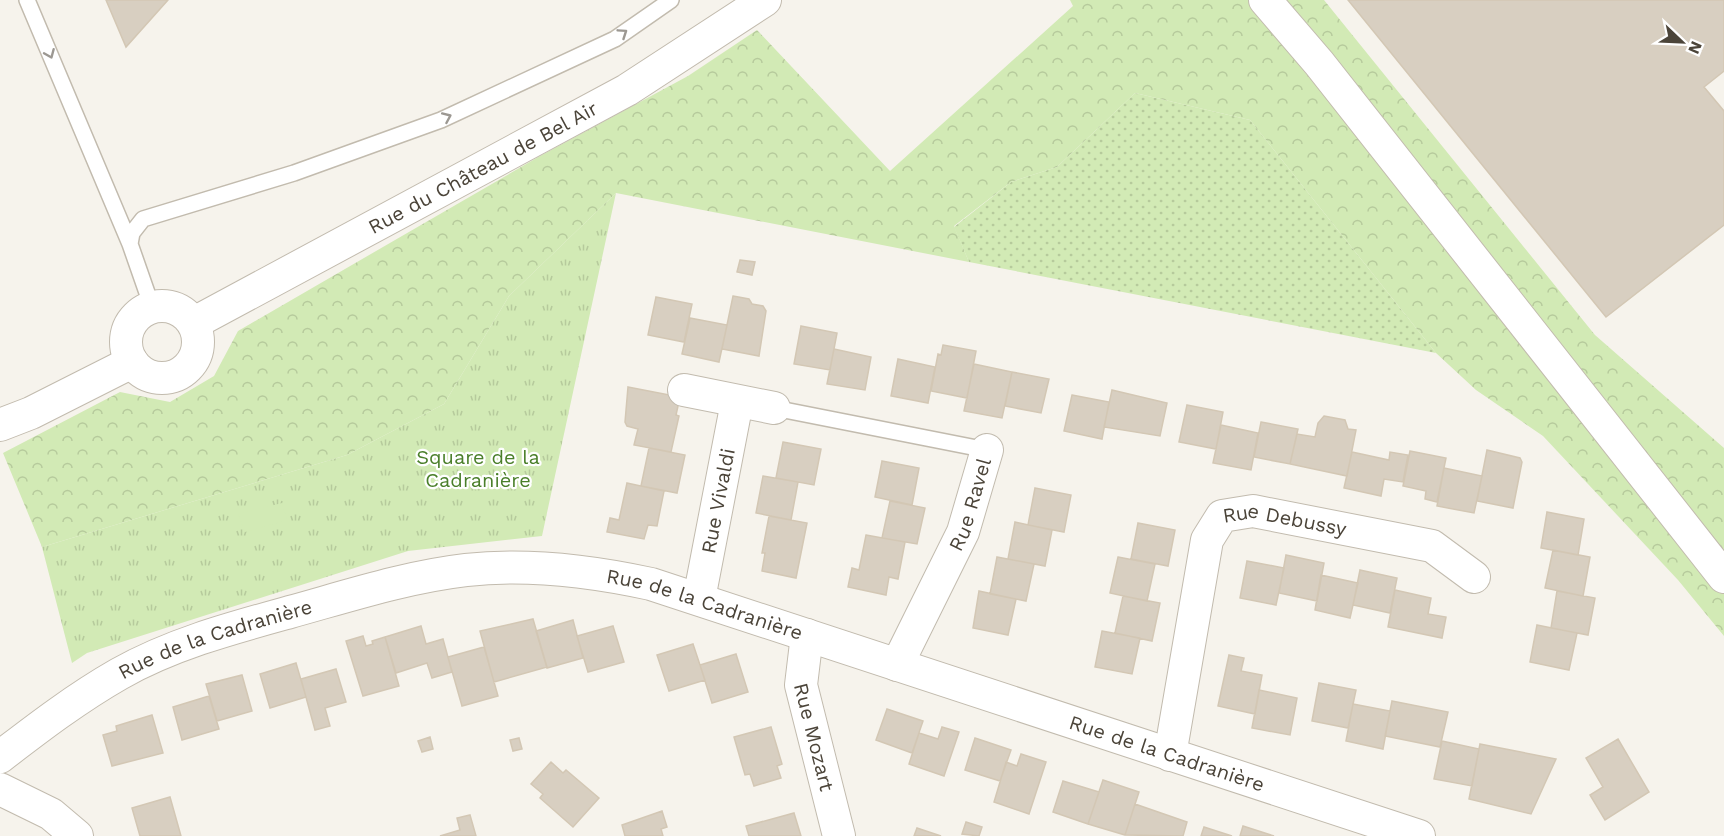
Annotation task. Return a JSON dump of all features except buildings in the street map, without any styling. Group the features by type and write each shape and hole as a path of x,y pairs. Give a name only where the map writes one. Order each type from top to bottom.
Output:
{"street":[{"name":"Rue du Château de Bel Air","path":"194,323 627,90 765,0"},
{"path":"1265,0 1319,63 1724,577"},
{"path":"161,305 180,310 194,323 198,337 198,351 192,363 182,373 169,378 155,377 142,372 132,362 128,354 127,334 135,317 152,307 161,305"},
{"path":"0,425 31,413 132,362"},
{"path":"684,390 774,408"},
{"name":"Rue Vivaldi","path":"699,599 737,402"},
{"name":"Rue Ravel","path":"897,665 963,532 987,450"},
{"name":"Rue Debussy","path":"1170,755 1207,540 1222,516 1253,511 1432,546 1473,577"},
{"name":"Rue de la Cadranière","path":"0,757 63,709 121,673 218,632 380,586 469,570 534,567 613,575 651,584 1419,836"},
{"name":"Rue Mozart","path":"807,635 801,685 839,836"},
{"path":"0,789 51,814 77,836"}],"lane":[{"path":"27,0 130,244 152,307"},
{"path":"130,244 132,233 143,219 294,172 441,120 604,44 671,0"},
{"name":"Rue Ravel","path":"774,408 987,450"}],"green space":[{"path":"1070,0 1324,0 1595,335 1724,448 1724,636 1678,580 1543,436 1476,390 1436,353 1250,120 1135,93 1057,167 1011,182 954,226 969,262 616,193 509,296 444,404 347,455 42,547 3,453 120,392 170,402 214,376 238,331 540,156 688,76 757,30 890,171 1073,6"},
{"path":"1135,93 1250,120 1436,353 969,262 954,227 1011,182 1057,167"},
{"name":"Square de la Cadranière","path":"616,193 542,536 408,551 87,653 72,663 42,547 347,455 444,404 509,296"},
{"path":"282,503 287,520 245,532 238,514"}]}
